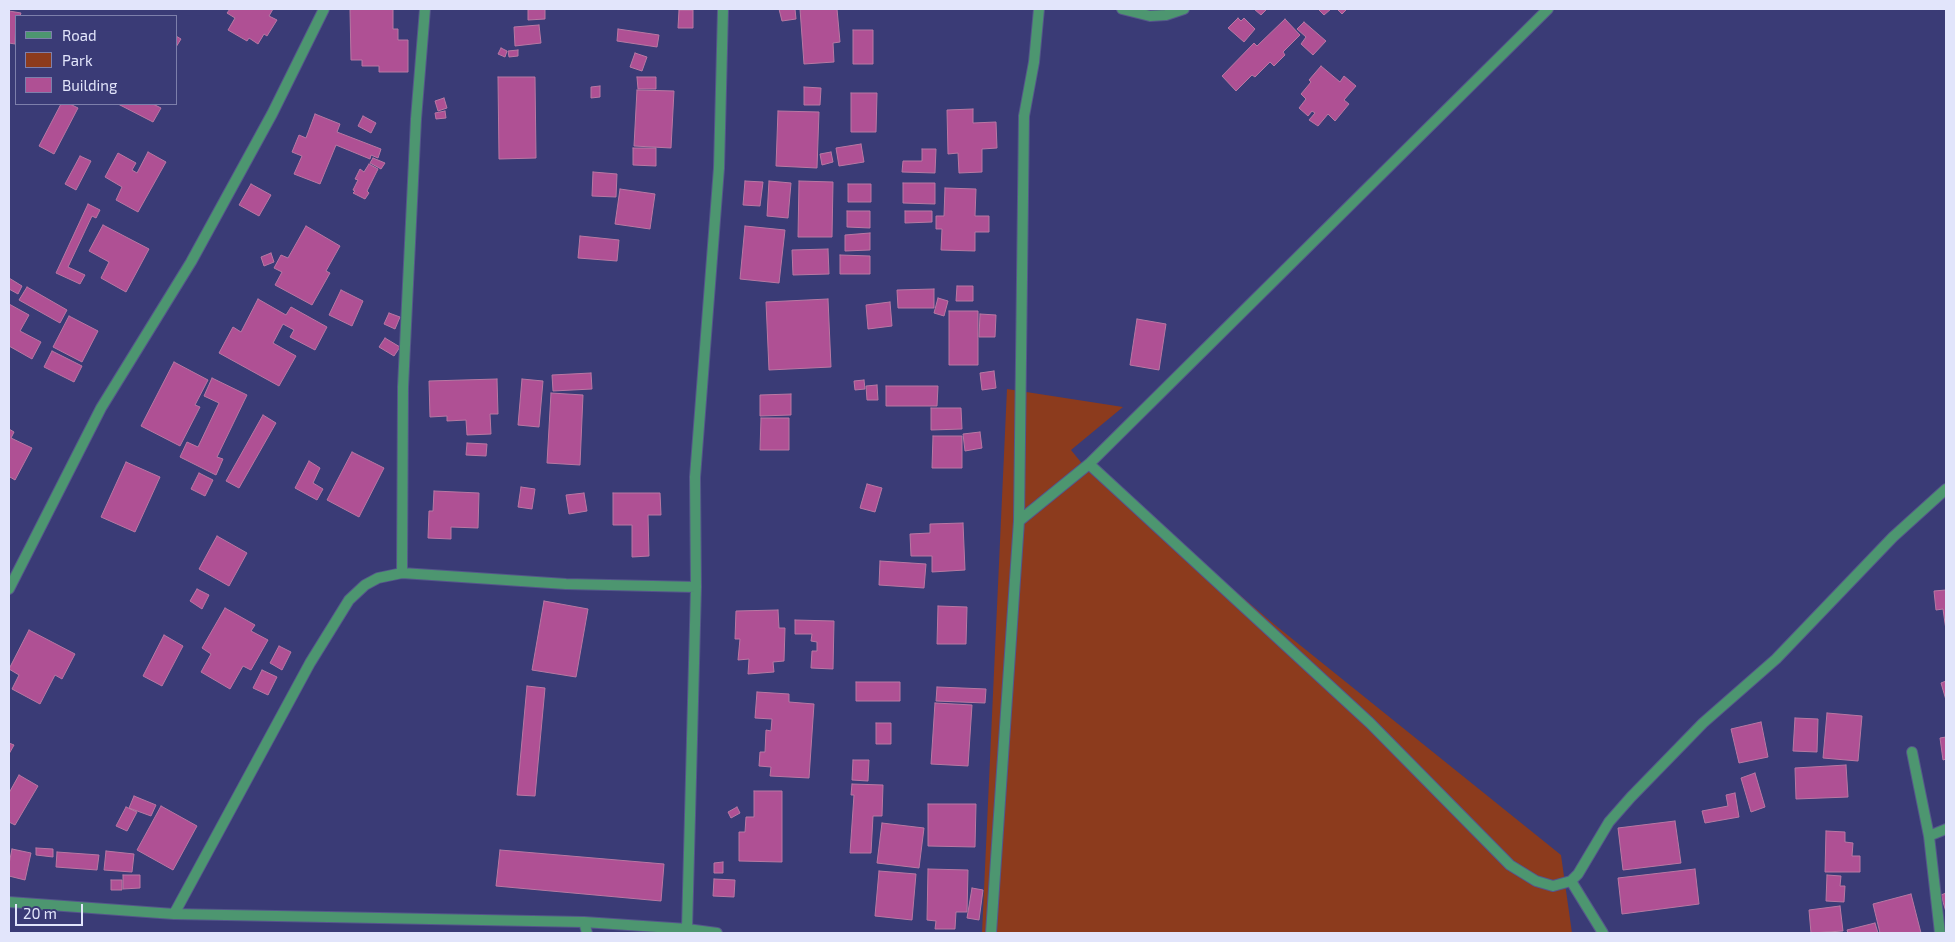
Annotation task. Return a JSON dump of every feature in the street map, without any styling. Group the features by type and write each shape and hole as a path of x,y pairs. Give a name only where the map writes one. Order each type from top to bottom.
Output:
{"street":[{"path":"9,589 101,408 191,262 272,114 324,9"},
{"path":"402,573 403,386 416,118 425,9"},
{"path":"686,929 696,586 695,477 719,168 723,9"},
{"path":"991,933 1019,521 1024,116 1034,62 1039,9"},
{"path":"1122,9 1150,16 1166,15 1184,9"},
{"path":"1019,521 1089,464 1548,9"},
{"path":"1089,464 1370,723 1510,865 1536,881 1553,886 1571,882 1609,822 1632,797 1703,723 1776,659 1893,537 1946,489"},
{"path":"174,914 310,663 350,600 365,585 378,578 402,573 566,584 696,586"},
{"path":"1912,752 1929,836 1940,933"},
{"path":"1929,836 1946,829"},
{"path":"1571,882 1603,933"},
{"path":"9,902 174,914 584,922 717,933"},
{"path":"584,922 587,933"}],"green space":[{"path":"1007,389 1123,407 1071,450 1084,466 1101,476 1275,625 1561,855 1572,933 982,933"}],"building":[{"path":"230,9 273,9 269,16 277,20 267,36 264,34 258,44 249,38 247,41 228,30 235,18 227,13"},
{"path":"350,9 393,9 393,29 398,29 398,40 408,40 408,72 379,72 379,66 362,66 362,60 351,60"},
{"path":"528,9 545,9 545,19 528,20"},
{"path":"779,9 795,9 796,19 782,21"},
{"path":"800,9 837,9 840,42 833,43 834,62 804,64"},
{"path":"1254,9 1267,9 1261,15"},
{"path":"1318,9 1331,9 1324,15"},
{"path":"1337,9 1347,9 1342,14"},
{"path":"679,10 693,10 693,28 678,28"},
{"path":"9,11 21,13 20,15 15,15 15,44 9,43"},
{"path":"1238,18 1241,21 1244,18 1255,29 1244,42 1228,28"},
{"path":"1285,19 1300,35 1283,52 1285,55 1274,66 1270,62 1255,77 1252,75 1236,91 1222,76 1254,43 1257,46"},
{"path":"1304,22 1326,41 1313,55 1301,44 1306,37 1297,29"},
{"path":"539,25 541,43 515,46 514,27"},
{"path":"618,29 659,35 657,47 617,41"},
{"path":"853,30 873,30 873,64 853,64"},
{"path":"501,48 507,51 505,57 498,54"},
{"path":"518,50 518,56 509,57 508,51"},
{"path":"635,53 647,57 642,71 630,67"},
{"path":"1321,66 1340,82 1344,76 1356,86 1344,100 1349,104 1335,121 1328,114 1318,126 1309,120 1315,113 1312,111 1308,116 1299,108 1306,99 1301,94 1311,82 1309,80"},
{"path":"498,77 535,77 536,158 499,159"},
{"path":"637,77 656,77 656,89 638,89"},
{"path":"600,86 600,97 591,98 591,87"},
{"path":"804,87 821,88 820,105 804,105"},
{"path":"637,90 674,91 671,148 634,146"},
{"path":"851,93 877,93 876,132 851,132"},
{"path":"444,98 447,108 438,111 435,101"},
{"path":"60,105 72,105 78,108 54,154 39,146"},
{"path":"120,105 155,105 161,108 153,122"},
{"path":"973,109 973,123 996,122 997,148 982,149 982,172 959,173 958,153 948,154 947,110"},
{"path":"445,111 446,118 436,119 435,113"},
{"path":"778,111 819,112 817,168 776,166"},
{"path":"315,114 340,124 337,132 381,149 378,158 371,155 370,159 336,145 320,184 294,174 302,156 292,152 299,135 306,138"},
{"path":"363,116 376,123 371,133 358,126"},
{"path":"861,144 864,162 839,166 836,148"},
{"path":"633,148 656,148 656,166 633,165"},
{"path":"922,149 936,149 935,173 902,172 903,161 922,161"},
{"path":"148,152 166,162 138,212 116,200 122,187 105,177 118,153 136,163 132,170 137,173"},
{"path":"831,152 833,162 822,165 820,154"},
{"path":"80,156 91,161 76,190 65,184"},
{"path":"373,158 385,163 381,169 370,163"},
{"path":"369,164 378,169 365,199 353,193 355,191 353,190 358,180 355,179 360,169 364,172"},
{"path":"593,172 617,174 616,197 592,196"},
{"path":"745,181 763,182 760,206 743,205"},
{"path":"769,181 791,183 788,218 767,216"},
{"path":"799,181 833,182 832,237 798,237"},
{"path":"903,183 935,183 935,204 903,203"},
{"path":"251,184 271,195 259,216 239,205"},
{"path":"848,184 871,184 871,202 848,202"},
{"path":"945,188 976,189 975,216 989,216 989,232 975,232 975,251 941,250 942,229 936,229 936,216 944,216"},
{"path":"620,189 655,194 650,229 615,224"},
{"path":"88,204 100,210 96,218 92,216 68,267 85,275 80,284 56,273"},
{"path":"847,211 870,211 870,228 847,227"},
{"path":"905,211 932,211 932,222 905,223"},
{"path":"103,225 149,249 126,292 101,278 109,262 89,251"},
{"path":"306,226 340,246 326,271 330,273 312,305 275,285 282,272 274,268 281,255 288,258"},
{"path":"745,226 785,230 779,283 740,279"},
{"path":"870,233 870,250 845,251 845,235"},
{"path":"580,236 619,240 617,261 578,258"},
{"path":"828,249 829,274 793,275 792,250"},
{"path":"271,253 274,262 264,266 261,257"},
{"path":"840,255 870,256 870,274 840,274"},
{"path":"9,278 22,286 18,294 9,289"},
{"path":"957,286 973,286 973,301 956,301"},
{"path":"27,287 67,310 60,323 19,300"},
{"path":"934,289 934,308 898,308 897,290"},
{"path":"341,290 363,301 352,326 329,315"},
{"path":"938,298 948,301 944,316 934,313"},
{"path":"258,299 286,315 291,307 327,327 315,350 290,337 294,330 283,324 273,343 296,356 279,386 219,353 233,327 241,332"},
{"path":"828,299 831,367 769,370 766,302"},
{"path":"890,302 892,326 868,329 866,305"},
{"path":"9,304 29,315 20,331 41,342 32,359 9,346"},
{"path":"949,311 978,311 978,365 949,365"},
{"path":"389,313 400,317 395,329 384,324"},
{"path":"980,314 996,315 995,337 979,337"},
{"path":"69,316 98,331 82,362 53,347"},
{"path":"1137,319 1166,324 1159,370 1130,365"},
{"path":"385,338 400,347 394,356 379,347"},
{"path":"52,351 82,366 74,382 44,367"},
{"path":"174,362 208,380 195,405 200,407 180,446 141,426"},
{"path":"994,371 996,388 982,390 980,373"},
{"path":"591,373 592,389 553,391 552,375"},
{"path":"212,378 247,395 217,457 223,459 216,475 180,457 187,442 198,447 219,403 204,396"},
{"path":"497,379 498,414 490,414 491,434 467,435 466,420 447,421 447,416 430,417 429,381"},
{"path":"522,379 543,381 539,427 518,425"},
{"path":"864,380 865,389 855,390 854,381"},
{"path":"877,385 878,400 867,400 866,386"},
{"path":"886,386 938,386 937,406 886,406"},
{"path":"551,393 583,395 580,465 547,463"},
{"path":"791,394 791,415 760,416 760,395"},
{"path":"931,408 961,408 962,429 931,430"},
{"path":"263,415 276,423 239,488 226,481"},
{"path":"761,418 789,418 789,450 760,450"},
{"path":"9,429 14,432 11,438 32,448 15,480 10,477 9,479"},
{"path":"980,432 982,448 965,451 963,434"},
{"path":"933,436 962,436 962,468 932,468"},
{"path":"467,443 487,444 486,456 466,455"},
{"path":"352,452 384,468 359,517 327,500"},
{"path":"309,461 320,468 313,483 323,489 317,500 295,488"},
{"path":"126,462 160,477 135,532 101,517"},
{"path":"199,473 213,480 205,496 191,489"},
{"path":"867,484 882,488 875,512 860,508"},
{"path":"521,487 535,489 532,509 518,507"},
{"path":"434,491 479,493 478,528 451,527 451,539 428,538 429,511 433,511"},
{"path":"584,493 587,511 569,514 566,495"},
{"path":"613,493 660,493 661,515 648,515 649,556 632,557 632,525 613,525"},
{"path":"963,523 965,570 932,572 932,556 911,556 910,534 930,533 930,524"},
{"path":"217,536 247,553 229,586 199,569"},
{"path":"880,561 926,564 924,588 879,585"},
{"path":"197,589 209,595 202,609 190,601"},
{"path":"1946,590 1946,630 1943,609 1936,610 1934,591"},
{"path":"544,601 588,609 576,677 532,670"},
{"path":"938,606 967,607 966,644 937,644"},
{"path":"225,608 255,625 251,631 268,640 251,670 243,666 230,689 201,672 211,654 202,648"},
{"path":"778,610 779,628 785,628 784,661 773,662 774,672 748,674 749,659 738,660 740,639 735,639 736,611"},
{"path":"795,620 834,621 833,669 811,668 812,651 817,651 817,642 811,641 812,634 795,634"},
{"path":"29,630 75,654 62,679 55,675 40,704 12,689 19,675 9,669"},
{"path":"164,635 183,646 162,686 143,676"},
{"path":"279,646 291,652 282,670 270,663"},
{"path":"262,670 277,677 268,695 253,688"},
{"path":"1946,681 1946,700 1941,683"},
{"path":"856,682 900,682 900,701 856,701"},
{"path":"527,686 545,688 535,796 517,795"},
{"path":"937,687 986,689 985,703 936,701"},
{"path":"757,692 789,694 789,702 814,704 809,778 770,776 771,767 759,766 760,752 765,752 766,730 771,731 772,719 755,718"},
{"path":"935,703 972,705 968,766 931,764"},
{"path":"1827,713 1862,716 1858,761 1823,758"},
{"path":"1795,718 1818,719 1817,752 1793,751"},
{"path":"1761,722 1768,757 1739,763 1731,729"},
{"path":"876,723 891,723 891,744 876,744"},
{"path":"1946,737 1946,759 1943,760 1940,738"},
{"path":"9,743 14,745 9,754"},
{"path":"853,760 869,760 868,781 852,780"},
{"path":"1846,765 1848,797 1796,799 1795,768"},
{"path":"1755,773 1765,807 1751,812 1741,778"},
{"path":"19,775 38,786 15,825 9,822 9,793"},
{"path":"852,784 883,785 882,816 873,816 871,853 850,853 854,795 851,795"},
{"path":"754,791 782,791 782,862 739,861 739,832 745,832 746,817 754,817"},
{"path":"1735,793 1739,817 1705,823 1702,811 1728,806 1726,795"},
{"path":"134,796 156,805 151,816 129,808"},
{"path":"928,804 976,804 975,847 928,846"},
{"path":"161,806 197,826 173,870 137,850"},
{"path":"126,807 137,812 127,831 116,826"},
{"path":"737,807 740,813 731,818 728,812"},
{"path":"1675,821 1681,863 1623,870 1618,828"},
{"path":"882,823 924,828 919,868 877,863"},
{"path":"1826,831 1845,832 1845,842 1853,843 1852,856 1860,856 1860,872 1825,872"},
{"path":"36,848 53,849 53,857 36,855"},
{"path":"12,849 31,853 25,880 9,876"},
{"path":"500,850 664,864 661,901 496,886"},
{"path":"106,851 134,854 132,872 104,870"},
{"path":"57,852 99,855 97,870 56,867"},
{"path":"723,862 723,873 714,873 714,863"},
{"path":"928,869 968,870 967,912 956,912 955,929 935,929 936,921 927,920"},
{"path":"1695,869 1699,904 1622,914 1618,878"},
{"path":"879,871 916,874 912,920 875,916"},
{"path":"123,875 140,875 140,888 123,889"},
{"path":"1827,875 1841,876 1840,886 1845,886 1844,902 1826,901"},
{"path":"714,879 735,880 734,897 713,896"},
{"path":"111,880 122,880 122,890 111,890"},
{"path":"972,888 983,890 979,920 967,918"},
{"path":"1946,893 1946,912 1941,895"},
{"path":"1911,894 1921,933 1880,933 1873,904"},
{"path":"1840,906 1843,931 1811,933 1809,910"},
{"path":"1875,923 1878,933 1848,933 1847,930"}]}
